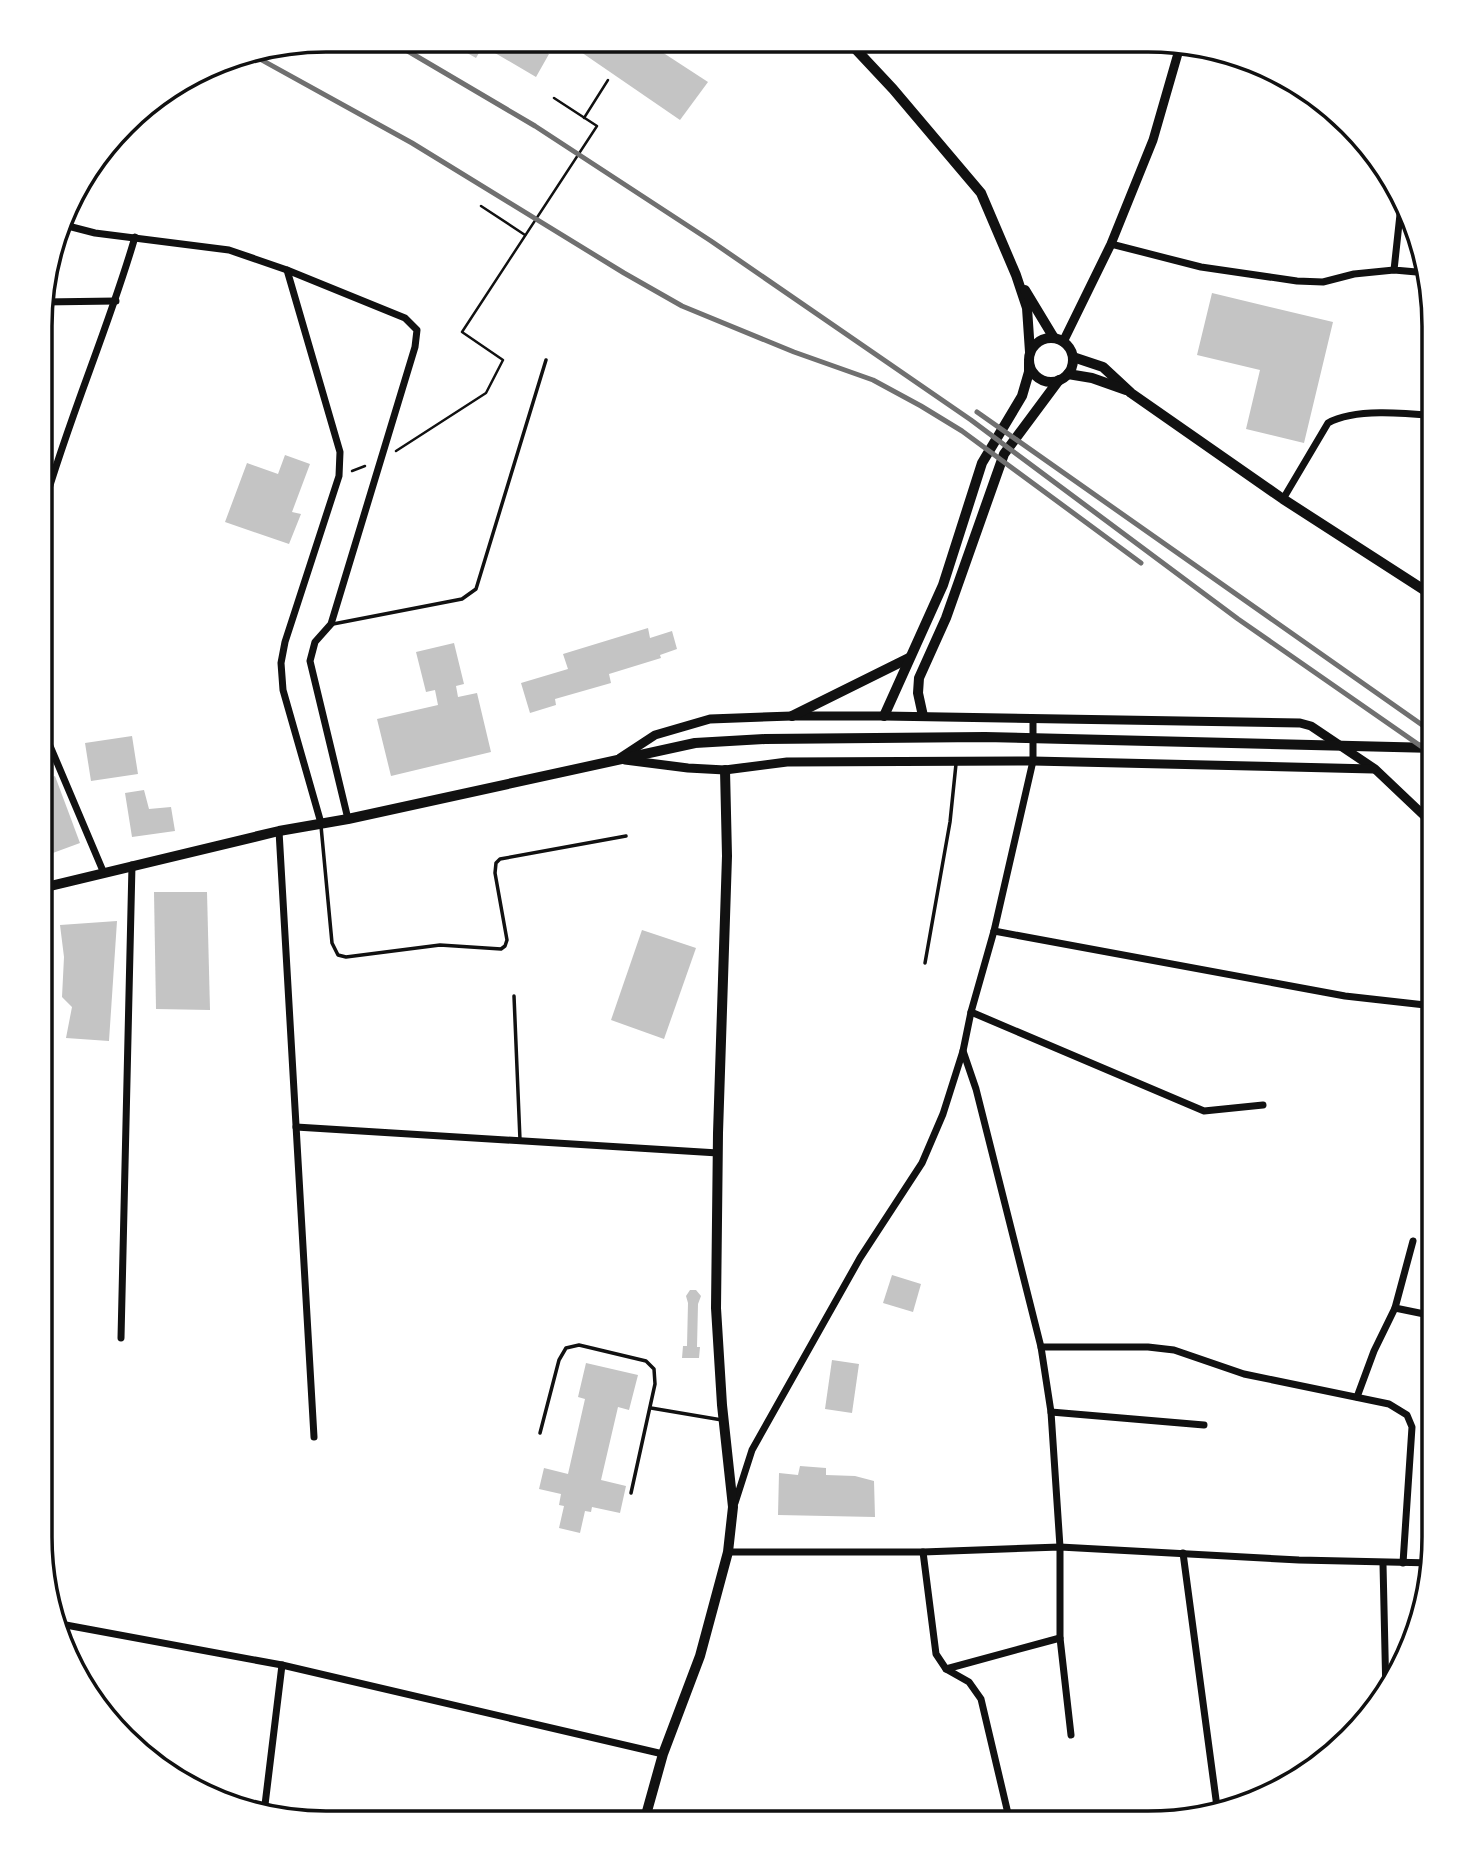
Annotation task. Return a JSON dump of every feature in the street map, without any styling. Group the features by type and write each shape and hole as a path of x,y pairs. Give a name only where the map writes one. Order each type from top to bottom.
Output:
{"main road":[{"path":"858,52 981,193 1027,308 1033,373 1049,382 1064,377 1092,378 1131,393"},
{"path":"923,716 918,693 919,678 946,618 1004,454 1072,366 1073,356 1069,348 1058,340 1016,275"},
{"path":"884,716 943,585 982,463 1022,397 1030,357 1036,344 1044,339 1058,340"},
{"path":"1073,356 1103,367 1131,393 1283,499 1422,589"},
{"path":"792,716 909,658"},
{"path":"52,885 279,831 348,819 695,743 765,739 985,737 1422,748"},
{"path":"647,1811 663,1754 700,1656 728,1552 733,1507 716,1308 727,856 725,770"}],"street":[{"path":"1058,340 1111,244 1153,140 1178,54"},
{"path":"1394,271 1400,217"},
{"path":"71,227 95,233 229,250 287,270 405,318 417,330 415,347 331,624 315,642 310,661 348,819"},
{"path":"52,476 116,301 135,237"},
{"path":"1111,244 1201,267 1297,281 1323,282 1354,274 1394,271 1417,272"},
{"path":"287,270 340,452 339,477 285,642 281,663 283,690 321,823"},
{"path":"54,302 116,301"},
{"path":"1283,499 1328,423 1336,418 1389,412 1422,415"},
{"path":"619,759 654,736 709,719 923,716 1300,723 1311,726 1375,769 1422,814"},
{"path":"733,1507 752,1450 860,1258 922,1163 943,1114 963,1051 994,931 1033,761 1033,718"},
{"path":"52,751 103,872"},
{"path":"619,759 725,770 787,762 1033,761 1375,769"},
{"path":"279,831 314,1437"},
{"path":"121,1338 132,865"},
{"path":"994,931 1345,996 1422,1005"},
{"path":"971,1012 1204,1111 1263,1105"},
{"path":"963,1051 976,1089 1041,1348 1051,1412 1060,1547 1060,1638 1071,1735"},
{"path":"296,1127 718,1153"},
{"path":"1357,1397 1374,1351 1395,1308 1413,1241"},
{"path":"1395,1308 1422,1314"},
{"path":"1041,1348 1148,1347 1174,1350 1244,1374 1389,1404 1407,1415 1412,1427 1403,1563"},
{"path":"1051,1412 1204,1424"},
{"path":"728,1552 923,1552 1060,1547 1383,1564 1421,1563"},
{"path":"923,1552 936,1654 946,1669 968,1682 981,1699 1007,1811"},
{"path":"1183,1553 1216,1802"},
{"path":"1383,1564 1386,1675"},
{"path":"67,1625 282,1665 663,1754"},
{"path":"946,1669 1060,1638"},
{"path":"265,1803 282,1665"}],"lane":[{"path":"331,624 462,599 476,589 546,360"},
{"path":"925,962 950,822 956,762"},
{"path":"321,823 332,943 338,955 346,957 428,945 501,950 507,940 495,873 500,859 626,836"},
{"path":"514,996 520,1141"},
{"path":"540,1433 562,1352 572,1346 585,1346 650,1363 654,1369 656,1384 631,1493"},
{"path":"651,1408 724,1420"}],"path":[{"path":"584,118 608,80"},
{"path":"339,477 381,460 486,393 503,360 461,332 597,126 554,98"},
{"path":"481,206 526,235"}],"building":[{"path":"465,52 480,52 476,58"},
{"path":"493,52 546,52 549,54 536,77"},
{"path":"581,52 662,52 708,82 680,120"},
{"path":"1212,293 1333,322 1304,443 1246,429 1260,370 1197,355"},
{"path":"285,455 310,464 292,512 301,514 289,544 225,522 247,463 278,474"},
{"path":"648,628 650,638 672,631 677,649 660,655 661,658 609,674 611,683 555,699 556,705 530,713 521,683 568,669 563,654"},
{"path":"454,643 464,684 456,686 458,697 477,693 491,752 391,776 377,719 438,705 435,690 426,692 416,652"},
{"path":"132,736 138,774 91,781 85,743"},
{"path":"55,776 80,843 52,853 52,777"},
{"path":"144,790 149,809 171,807 175,831 132,837 125,793"},
{"path":"154,892 207,892 210,1010 156,1009"},
{"path":"117,921 109,1041 66,1038 72,1007 62,997 64,957 60,925"},
{"path":"642,930 696,948 664,1039 611,1020"},
{"path":"892,1275 921,1284 913,1312 883,1303"},
{"path":"690,1290 696,1290 701,1296 698,1304 699,1358 682,1358 683,1346 687,1346 686,1296"},
{"path":"832,1360 859,1364 852,1413 825,1409"},
{"path":"586,1363 638,1375 629,1410 618,1407 601,1480 626,1486 620,1513 592,1507 591,1512 585,1511 580,1533 559,1528 564,1506 559,1505 561,1494 539,1489 544,1468 568,1474 585,1399 578,1397"},
{"path":"800,1466 826,1468 826,1475 855,1476 874,1481 875,1517 778,1515 779,1473 798,1475"}],"railway":[{"path":"409,52 535,126 711,241 971,420 1238,619 1422,747"},
{"path":"263,60 412,143 682,306 794,352 873,380 921,406 962,431 1141,563"},
{"path":"977,412 1422,725"}]}
